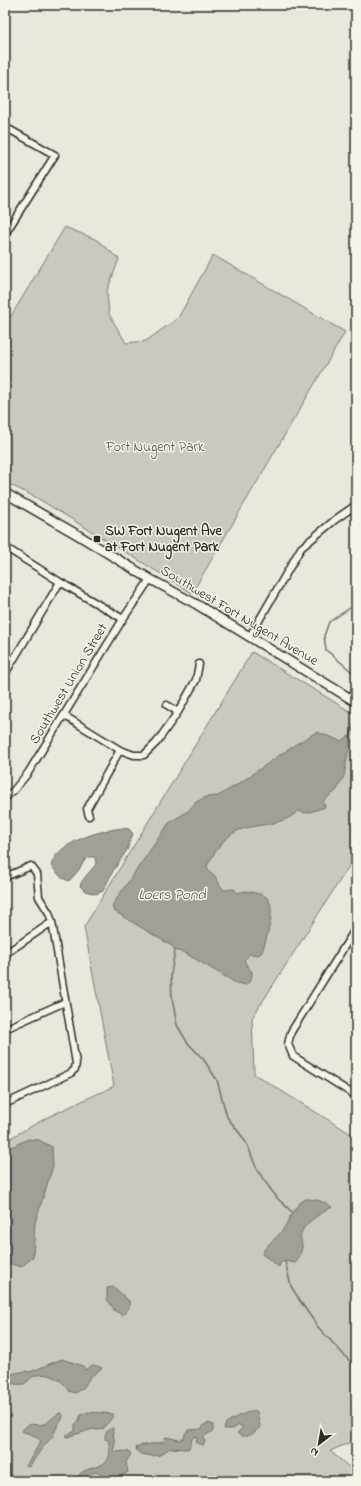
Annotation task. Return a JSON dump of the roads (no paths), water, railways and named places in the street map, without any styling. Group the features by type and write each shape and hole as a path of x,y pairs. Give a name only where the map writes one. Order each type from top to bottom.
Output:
{"street":[{"path":"5,127 55,155 5,234"},
{"name":"Southwest Fort Nugent Avenue","path":"5,493 250,636 356,702"},
{"path":"250,636 302,548 336,519 356,505"},
{"path":"5,548 123,619"},
{"name":"Southwest Union Street","path":"5,798 14,790 28,773 65,716 123,619 150,579"},
{"path":"5,674 60,582"},
{"path":"65,716 120,750 134,756 144,755 158,742 178,712 196,680 199,664"},
{"path":"167,705 178,712"},
{"path":"89,816 87,809 120,750"},
{"path":"5,877 31,866 37,874 39,897 49,913 52,922 76,1063 75,1069 71,1073 5,1103"},
{"path":"5,954 52,922"},
{"path":"356,928 291,1032 288,1044 293,1056 356,1096"},
{"path":"5,1029 65,1002"}],"water":[{"name":"Loers Pond","path":"317,732 341,741 351,735 344,776 337,790 323,801 325,807 307,813 298,811 284,820 244,828 237,831 223,842 207,866 224,890 234,889 238,893 246,891 260,894 266,897 270,902 270,924 262,952 259,955 250,954 244,960 252,972 251,979 248,984 236,983 185,953 175,950 172,946 114,911 112,906 117,898 169,823 188,811 196,802 206,797 218,796 296,744"},
{"path":"123,828 129,829 133,834 127,850 113,871 103,891 96,894 85,891 80,886 84,878 96,864 95,857 87,857 69,881 62,878 51,866 54,858 61,851 77,840 96,833"},
{"path":"28,1139 39,1140 52,1147 53,1166 35,1223 33,1257 21,1267 5,1262 5,1150"},
{"path":"306,1199 313,1199 326,1203 332,1207 311,1220 302,1231 302,1246 299,1258 296,1262 285,1261 280,1263 279,1267 262,1254 266,1247 284,1228 297,1206"},
{"path":"114,1287 129,1301 128,1309 123,1315 115,1311 107,1299 107,1288"},
{"path":"62,1359 83,1366 85,1370 93,1365 102,1368 90,1377 84,1387 76,1393 69,1391 63,1383 49,1375 34,1376 24,1384 5,1384 5,1376 21,1372 30,1372"},
{"path":"255,1410 257,1412 260,1427 252,1434 243,1436 237,1433 243,1427 239,1425 233,1429 224,1429 226,1423 238,1416"},
{"path":"88,1412 114,1414 103,1429 93,1429 67,1437 65,1436 75,1431 75,1424 78,1422 81,1415"},
{"path":"60,1413 63,1415 62,1420 52,1437 42,1448 29,1467 26,1466 41,1441 35,1436 22,1431 28,1425 39,1425 46,1423"},
{"path":"209,1423 213,1425 213,1431 203,1437 205,1442 203,1445 196,1443 197,1438 195,1436 187,1449 170,1448 160,1455 152,1456 141,1454 137,1451 136,1447 163,1442 166,1437 179,1440 184,1438 188,1430 201,1429 205,1424"},
{"path":"113,1428 115,1442 114,1452 128,1451 131,1454 126,1462 128,1472 116,1479 100,1475 96,1472 92,1473 87,1481 77,1481 78,1476 82,1472 102,1464 109,1457 110,1451 108,1440 105,1439 105,1435"}],"waterway":[{"path":"356,604 329,622 324,636 326,650 356,675"},
{"path":"351,735 356,716"},
{"path":"175,950 171,974 172,998 177,1025 187,1042 204,1060 217,1080 227,1117 248,1146 255,1165 263,1179 278,1199 292,1212"},
{"path":"285,1261 291,1286 300,1301 318,1327 356,1368"}],"place":[{"name":"SW Fort Nugent Ave at Fort Nugent Park","path":"97,539"}],"park label":[{"name":"Fort Nugent Park","path":"155,447"}]}
